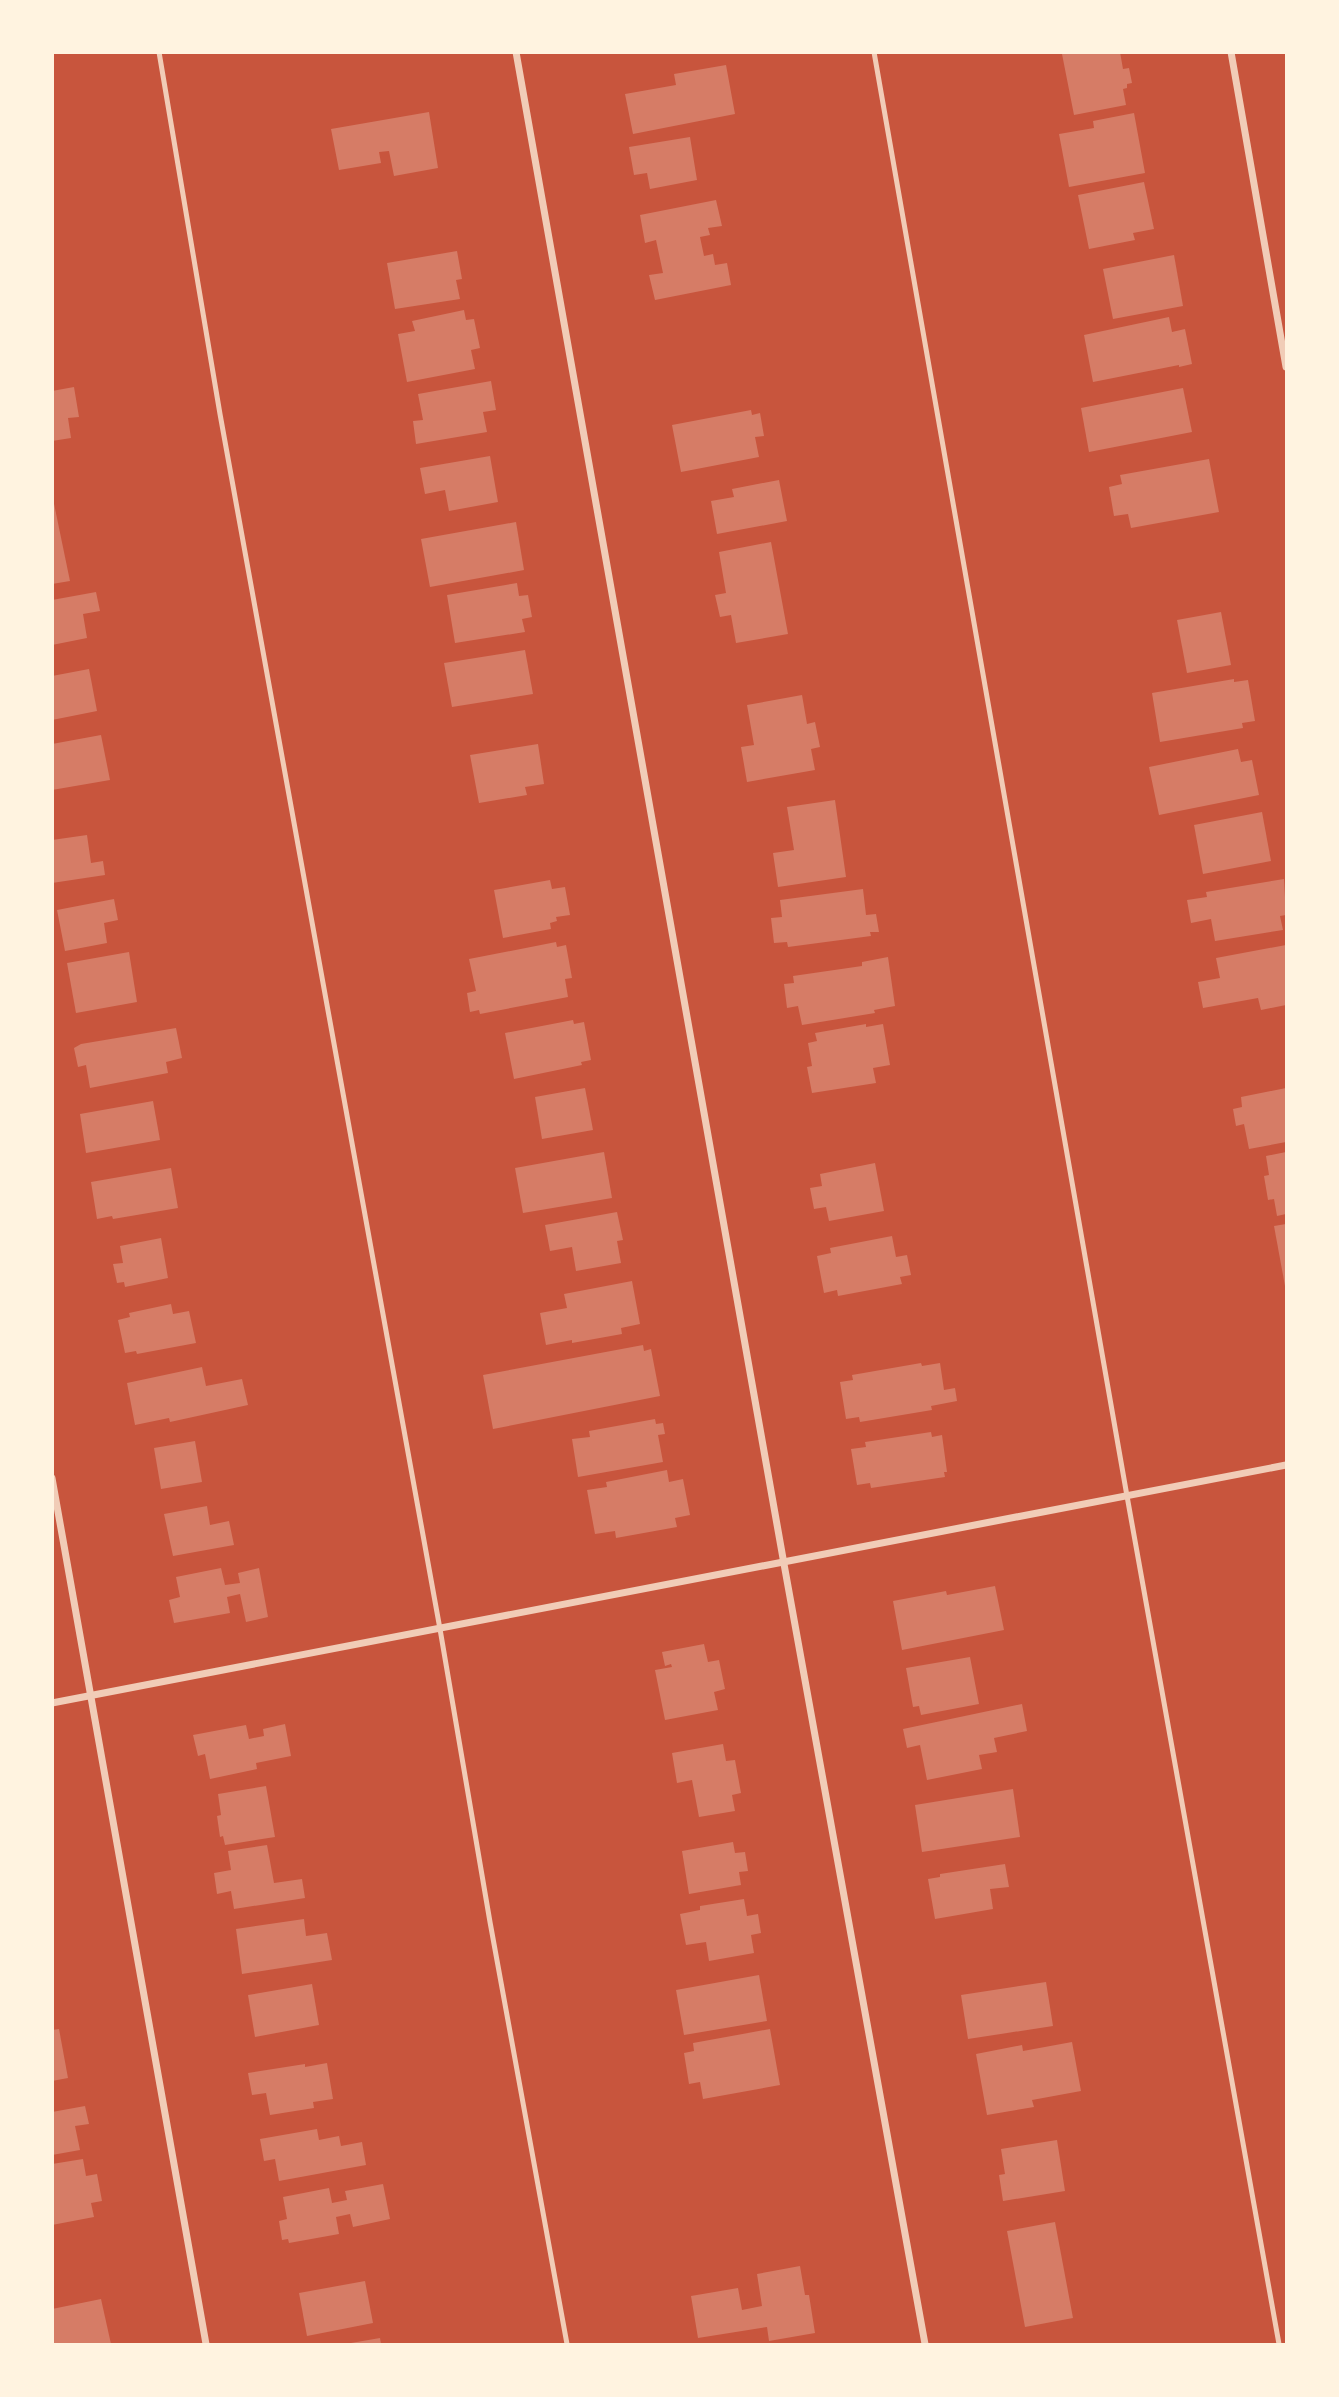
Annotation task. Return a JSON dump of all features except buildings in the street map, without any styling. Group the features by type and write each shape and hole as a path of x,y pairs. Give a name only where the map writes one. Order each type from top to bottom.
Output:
{"street":[{"path":"516,52 783,1564 925,2344"},
{"path":"1231,52 1286,367"},
{"path":"52,1703 1286,1465"},
{"path":"52,1478 206,2344"}],"lane":[{"path":"159,52 227,456 567,2344"},
{"path":"874,52 1127,1496 1279,2344"}]}
